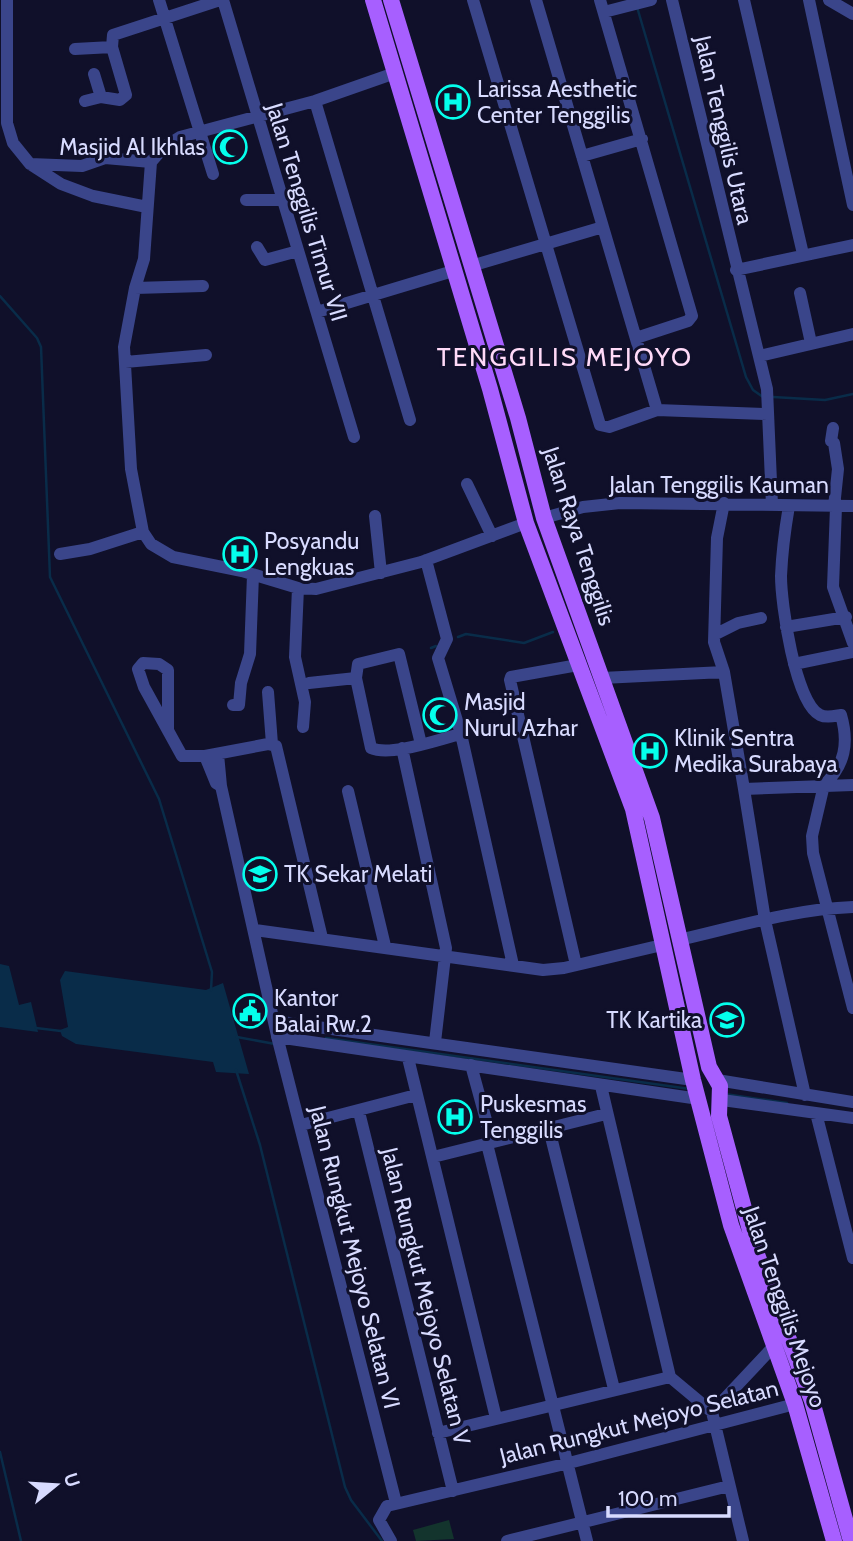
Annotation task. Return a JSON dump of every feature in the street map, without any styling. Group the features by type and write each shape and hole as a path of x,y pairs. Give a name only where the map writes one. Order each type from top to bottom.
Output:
{"main road":[{"name":"Jalan Raya Tenggilis","path":"373,0 490,389 526,523 634,809 696,1090"},
{"name":"Jalan Raya Tenggilis","path":"391,0 508,385 544,517 649,807 709,1067 720,1090"},
{"path":"422,165 432,165 440,160"},
{"path":"490,389 508,385"},
{"path":"646,873 663,869"},
{"path":"680,1022 697,1019"},
{"name":"Jalan Tenggilis Mejoyo","path":"696,1090 795,1404 851,1541"},
{"name":"Jalan Tenggilis Mejoyo","path":"720,1090 719,1116 739,1223 773,1300 812,1401 834,1541"}],"street":[{"path":"7,0 5,51 8,129 13,144 30,164 45,176 82,192 147,207"},
{"path":"159,0 213,174"},
{"path":"85,100 101,97 120,100 126,95 111,47 111,37 116,32 222,0"},
{"name":"Jalan Tenggilis Timur VII","path":"222,0 354,437"},
{"path":"473,0 600,425 609,428 657,410 767,403"},
{"path":"536,0 657,410"},
{"name":"Jalan Tenggilis Utara","path":"672,0 758,356 767,403 772,505"},
{"path":"744,0 803,254"},
{"path":"809,0 853,205"},
{"path":"829,0 853,14"},
{"path":"636,338 688,321 692,316 602,6 648,1"},
{"path":"75,49 111,47"},
{"path":"395,73 315,101 172,141 151,162 144,259 126,327 125,362 131,469 143,533 151,544 173,557 298,588 325,587 381,573 426,560 526,523"},
{"path":"94,74 101,97"},
{"path":"315,101 410,421"},
{"path":"582,156 642,139"},
{"path":"30,164 82,166 97,159 116,158 151,162"},
{"path":"246,200 282,200"},
{"path":"471,266 603,227"},
{"path":"736,270 853,245"},
{"path":"257,247 265,260 298,251"},
{"path":"317,312 453,271"},
{"path":"135,288 203,286"},
{"path":"800,293 811,343"},
{"path":"758,356 853,334"},
{"path":"125,362 206,355"},
{"path":"833,428 831,441 834,443 838,469 832,572 835,596 849,620 853,643"},
{"path":"467,484 492,536"},
{"name":"Jalan Tenggilis Kauman","path":"544,517 583,507 620,503 853,506"},
{"path":"724,503 717,538 713,594 715,644 724,672 765,920 805,1095"},
{"path":"789,506 781,579 786,627 794,664 813,710 825,717 847,714 843,759 835,774 824,785 813,836 813,853 853,1008"},
{"path":"375,516 381,573"},
{"path":"60,554 90,549 143,533"},
{"path":"426,560 447,639 438,655 461,734 513,965"},
{"path":"233,705 239,705 241,683 250,655 253,575"},
{"path":"298,588 295,657 305,702 303,727"},
{"path":"716,634 738,623 761,618"},
{"path":"786,627 849,620"},
{"path":"794,664 853,652"},
{"path":"421,744 400,654 358,664 356,678 371,748 402,748 421,744 461,734"},
{"path":"168,731 168,670 159,664 143,663 139,666 139,674 168,731 182,756 211,755 272,744 277,747 321,938"},
{"path":"576,965 510,680 578,665"},
{"path":"602,678 724,672"},
{"path":"309,682 356,678"},
{"path":"268,692 272,744"},
{"path":"402,748 437,895 447,957 435,1042"},
{"name":"Jalan Rungkut Mejoyo Selatan VI","path":"211,755 221,786 255,930 277,1037 396,1503"},
{"path":"744,789 853,785"},
{"path":"348,791 385,946"},
{"path":"679,940 765,920 829,908 853,907"},
{"path":"255,930 543,970 662,945"},
{"path":"275,1021 435,1042 479,1060 601,1086 696,1090"},
{"path":"277,1037 408,1058 479,1060 696,1090"},
{"path":"408,1058 496,1418"},
{"path":"479,1060 490,1143 587,1541"},
{"path":"601,1086 670,1377 712,1412 743,1541"},
{"path":"720,1090 805,1095 853,1102"},
{"path":"720,1090 816,1113 853,1118"},
{"path":"301,1125 416,1096"},
{"name":"Jalan Rungkut Mejoyo Selatan V","path":"359,1112 453,1491"},
{"path":"816,1113 853,1258"},
{"path":"433,1157 606,1114"},
{"path":"549,1129 614,1389"},
{"path":"712,1412 775,1345"},
{"path":"438,1433 670,1377"},
{"name":"Jalan Rungkut Mejoyo Selatan","path":"396,1503 715,1427 795,1404"},
{"path":"507,1541 729,1486"},
{"path":"391,1541 379,1520 385,1508 396,1503"}],"green space":[{"path":"449,1520 454,1539 416,1541 413,1530"}],"water":[{"path":"0,964 9,966 19,1005 31,1002 38,1032 0,1027"},
{"path":"65,971 206,990 223,983 249,1074 216,1072 213,1062 76,1044 62,1036 60,1030 68,1027 60,980"}],"waterway":[{"path":"637,7 746,377 753,390 763,397"},
{"path":"0,296 37,338 41,347 50,577 159,799 212,972 211,990"},
{"path":"773,397 825,400 853,394"},
{"path":"458,637 466,634 524,643 553,632"},
{"path":"431,648 436,646"},
{"path":"36,1028 61,1031"},
{"path":"237,1037 275,1044"},
{"path":"326,1038 690,1089"},
{"path":"236,1070 260,1145 345,1487 351,1500 382,1541"},
{"path":"725,1094 787,1103"},
{"path":"0,1452 21,1541"}],"place":[{"name":"Larissa Aesthetic Center Tenggilis","path":"453,102"},
{"name":"Masjid Al Ikhlas","path":"230,147"},
{"name":"Posyandu Lengkuas","path":"240,554"},
{"name":"Masjid Nurul Azhar","path":"440,715"},
{"name":"Klinik Sentra Medika Surabaya","path":"650,751"},
{"name":"TK Sekar Melati","path":"260,874"},
{"name":"Kantor Balai Rw.2","path":"250,1011"},
{"name":"TK Kartika","path":"727,1020"},
{"name":"Puskesmas Tenggilis","path":"455,1117"}],"district":[{"name":"TENGGILIS MEJOYO","path":"565,357"}]}
